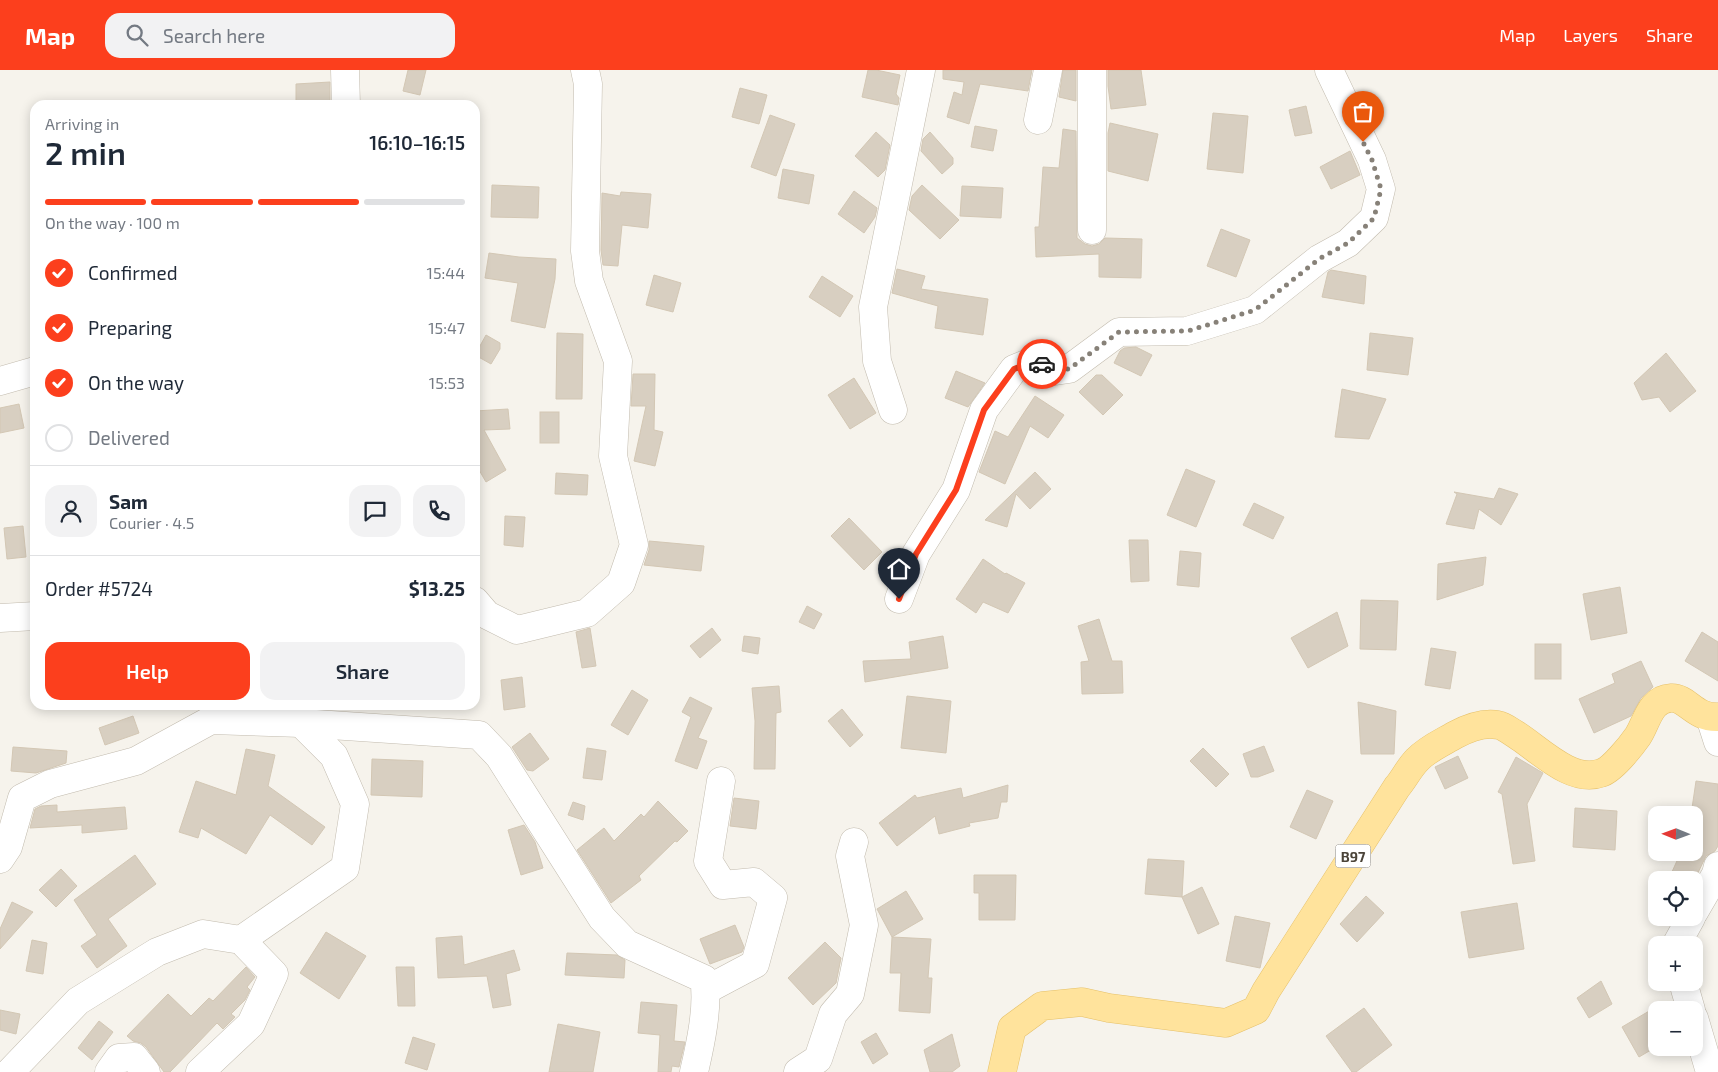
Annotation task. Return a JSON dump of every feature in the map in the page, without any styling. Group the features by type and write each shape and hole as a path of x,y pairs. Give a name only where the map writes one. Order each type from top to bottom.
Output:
{"main road":[{"name":"B97","path":"1002,1072 1012,1028 1042,1006 1082,1002 1108,1008 1226,1023 1256,1010 1266,990 1417,759 1464,730 1482,725 1500,725 1563,767 1588,775 1602,773 1612,766 1638,736 1651,709 1669,698 1679,698 1715,725"}],"street":[{"path":"345,70 346,100"},
{"path":"480,607 487,615 517,630 587,613 621,583 634,545 614,456 618,361 589,281 585,251 588,84 585,70"},
{"path":"893,410 876,361 873,308 921,70"},
{"path":"1038,120 1048,70"},
{"path":"1092,70 1092,230"},
{"path":"899,599 916,554 956,490 984,410 1014,369 1034,361 1055,370 1069,369 1119,332 1188,331 1255,310 1319,259 1348,243 1374,218 1381,189 1372,160 1330,70"},
{"path":"0,381 30,372"},
{"path":"0,618 30,616"},
{"path":"0,859 8,847 22,798 50,784 136,761 211,720 302,723 479,735 499,756 602,918 627,944 704,979 706,990 700,1046 694,1072"},
{"path":"241,940 346,868 355,804 334,756 302,723"},
{"path":"706,990 755,964 773,898 754,882 723,885 708,861 721,781"},
{"path":"798,1072 818,1059 833,1014 850,994 864,925 850,856 854,842"},
{"path":"1703,896 1716,874 1718,866"},
{"path":"10,1072 78,1001 157,952 203,934 241,940 274,974 251,1024 200,1072"},
{"path":"1703,1048 1710,1072"},
{"path":"108,1072 119,1058 134,1057 146,1072"}],"building":[{"path":"408,70 426,70 420,95 403,91"},
{"path":"868,70 900,75 896,94 899,98 898,105 862,97"},
{"path":"943,70 1032,70 1028,91 980,84 969,124 947,117 954,92 962,95 964,82 943,79"},
{"path":"1063,70 1076,70 1076,101 1059,97"},
{"path":"1108,70 1141,70 1146,105 1111,109"},
{"path":"330,82 330,100 296,100 296,84"},
{"path":"740,88 767,95 759,124 732,117"},
{"path":"1306,106 1312,133 1295,136 1289,110"},
{"path":"1213,113 1248,116 1243,173 1207,169"},
{"path":"770,115 795,124 776,176 751,167"},
{"path":"1110,123 1158,134 1148,181 1108,171 1108,133"},
{"path":"975,126 997,130 993,151 971,147"},
{"path":"1063,129 1076,131 1077,238 1085,244 1092,246 1099,244 1105,238 1142,239 1141,278 1099,277 1099,254 1036,257 1035,227 1039,227 1043,167 1059,168"},
{"path":"876,132 890,145 885,170 878,177 855,156"},
{"path":"930,132 953,158 953,164 942,174 921,151 923,139"},
{"path":"1350,151 1360,175 1331,189 1320,167"},
{"path":"783,169 814,175 809,204 778,198"},
{"path":"492,185 539,187 538,218 491,217"},
{"path":"922,185 959,220 940,239 909,210 912,196"},
{"path":"962,186 1003,188 1001,218 960,216"},
{"path":"854,191 877,208 875,217 864,233 838,214"},
{"path":"621,192 651,194 648,228 622,225 618,266 603,265 601,250 602,193 620,196"},
{"path":"1221,229 1250,240 1236,277 1207,266"},
{"path":"489,253 556,259 555,279 545,328 511,321 518,283 485,278"},
{"path":"897,269 925,276 921,289 988,299 983,335 935,328 938,306 892,293"},
{"path":"1331,270 1366,276 1364,304 1322,297 1328,272"},
{"path":"654,275 681,283 673,312 646,305"},
{"path":"822,276 853,296 840,317 809,297"},
{"path":"557,333 583,334 582,399 556,399"},
{"path":"1370,333 1413,338 1408,375 1367,370"},
{"path":"486,335 500,343 500,349 491,364 480,358 480,346"},
{"path":"1136,347 1152,355 1141,376 1114,363 1120,351 1124,348"},
{"path":"1666,353 1696,391 1670,412 1659,397 1642,400 1634,383"},
{"path":"956,371 985,383 968,407 945,398"},
{"path":"633,374 655,374 654,430 663,432 655,466 634,461 646,406 631,406"},
{"path":"1096,375 1102,375 1123,395 1103,415 1079,392"},
{"path":"854,378 876,413 850,429 828,395"},
{"path":"1342,389 1386,399 1369,439 1335,437"},
{"path":"1035,396 1064,415 1048,438 1030,426 1005,484 979,472 995,431 1008,437"},
{"path":"19,404 24,428 0,433 0,408"},
{"path":"508,409 510,429 484,430 506,470 486,482 480,472 480,411"},
{"path":"540,412 559,412 559,443 540,443"},
{"path":"1186,469 1215,481 1196,527 1167,515"},
{"path":"1035,472 1051,489 1030,509 1016,494 1007,527 985,520"},
{"path":"556,473 588,475 587,495 555,494"},
{"path":"1499,488 1518,494 1501,525 1479,509 1474,529 1446,524 1457,494 1454,492 1494,499"},
{"path":"1254,503 1284,517 1273,539 1243,525"},
{"path":"505,516 525,517 523,547 504,545"},
{"path":"849,518 882,552 864,570 831,536"},
{"path":"23,526 26,557 7,559 4,528"},
{"path":"1129,540 1148,540 1149,581 1131,582"},
{"path":"649,541 704,546 701,571 644,565 649,550"},
{"path":"1180,551 1201,553 1199,587 1177,585"},
{"path":"1486,557 1483,585 1437,600 1438,564"},
{"path":"983,559 1005,574 1025,583 1008,613 983,602 976,613 956,599"},
{"path":"1620,587 1627,633 1591,640 1583,594"},
{"path":"1361,600 1398,601 1396,650 1360,649"},
{"path":"807,606 822,614 814,629 799,622"},
{"path":"1337,612 1348,646 1308,668 1291,638"},
{"path":"1099,619 1112,661 1122,661 1123,693 1082,694 1081,662 1089,661 1078,626"},
{"path":"590,628 596,666 582,668 576,632"},
{"path":"712,628 721,640 700,658 690,646"},
{"path":"1702,632 1718,642 1718,681 1685,661"},
{"path":"744,636 760,638 758,654 742,651"},
{"path":"943,636 948,668 865,682 863,661 911,659 909,642"},
{"path":"1535,644 1561,644 1561,679 1535,679"},
{"path":"1431,648 1456,652 1450,689 1425,685"},
{"path":"1641,661 1653,687 1641,698 1631,716 1594,733 1579,699 1615,683 1612,674"},
{"path":"522,677 525,707 504,710 501,680"},
{"path":"779,686 781,712 776,713 775,769 754,769 755,721 752,688"},
{"path":"632,690 648,700 628,735 611,725"},
{"path":"907,696 951,701 946,753 901,748"},
{"path":"690,697 712,708 698,738 707,741 697,769 675,761 691,717 682,712"},
{"path":"1358,702 1396,711 1394,754 1361,754"},
{"path":"842,709 863,735 850,747 828,721"},
{"path":"133,716 139,733 105,745 99,728"},
{"path":"530,733 549,759 533,771 527,770 512,747"},
{"path":"1264,746 1274,771 1258,777 1251,777 1243,754"},
{"path":"13,747 67,751 66,763 36,773 11,771"},
{"path":"587,748 606,751 602,780 583,778"},
{"path":"1203,748 1229,774 1216,787 1190,761"},
{"path":"246,749 275,755 268,786 325,827 312,845 270,815 246,854 201,828 198,838 179,832 196,781 236,795"},
{"path":"1458,756 1468,778 1445,789 1435,767"},
{"path":"1516,757 1543,773 1527,804 1535,861 1513,864 1502,794 1498,792"},
{"path":"372,759 423,761 422,797 371,795"},
{"path":"1696,781 1718,784 1718,846 1715,851 1706,856 1699,871 1672,871 1677,861 1703,861 1703,806 1692,806"},
{"path":"1008,785 1007,802 1001,802 998,818 969,823 970,826 939,834 935,816 897,846 879,823 915,795 917,798 961,788 963,798"},
{"path":"1307,790 1333,801 1316,839 1290,827"},
{"path":"734,798 759,801 756,829 730,826"},
{"path":"658,801 688,831 639,876 641,880 611,903 577,850 604,828 614,841 641,814 644,817"},
{"path":"573,802 585,806 583,820 568,815"},
{"path":"57,805 57,812 125,807 127,829 82,833 82,825 30,828 35,809 41,806"},
{"path":"1575,808 1617,811 1615,850 1573,847"},
{"path":"524,825 535,842 543,868 521,875 508,830"},
{"path":"135,855 156,884 108,919 127,946 97,968 81,946 97,935 74,900"},
{"path":"1148,859 1184,861 1182,897 1145,894"},
{"path":"61,869 77,886 56,907 39,890"},
{"path":"974,875 1016,875 1015,920 979,920 979,893 974,893"},
{"path":"1202,887 1219,924 1198,934 1182,897"},
{"path":"906,891 923,919 892,937 877,909"},
{"path":"1366,896 1384,913 1357,942 1340,924"},
{"path":"12,902 33,912 0,949 0,929"},
{"path":"1517,903 1524,949 1469,958 1461,912"},
{"path":"1235,916 1270,923 1260,968 1226,961"},
{"path":"735,925 744,947 742,952 710,964 700,939"},
{"path":"326,932 366,956 339,999 300,973"},
{"path":"462,936 464,965 514,950 520,970 506,974 511,1005 493,1008 487,976 438,978 436,938"},
{"path":"892,937 931,939 928,978 932,978 930,1013 899,1011 901,973 890,973"},
{"path":"32,940 47,943 43,974 26,971"},
{"path":"825,942 841,958 836,983 813,1005 788,978"},
{"path":"567,953 617,955 625,960 624,978 565,975"},
{"path":"246,967 255,977 247,987 250,990 245,1000 231,1014 235,1017 223,1029 217,1023 170,1072 164,1072 146,1047 127,1036 168,994 191,1016 209,998 213,1001"},
{"path":"396,967 414,967 415,1006 398,1006"},
{"path":"1601,981 1612,1004 1589,1018 1577,998"},
{"path":"641,1002 677,1005 674,1041 685,1042 679,1067 672,1066 671,1072 658,1072 660,1035 638,1033"},
{"path":"1364,1008 1392,1045 1356,1072 1352,1072 1326,1036"},
{"path":"0,1010 20,1014 16,1034 0,1030"},
{"path":"1648,1012 1648,1052 1639,1057 1622,1027"},
{"path":"99,1021 113,1032 92,1060 78,1048"},
{"path":"558,1024 600,1032 593,1072 549,1072"},
{"path":"876,1033 888,1054 873,1064 861,1042"},
{"path":"952,1034 960,1066 952,1072 930,1072 924,1050"},
{"path":"413,1037 435,1044 427,1070 405,1063"}],"way so far":[{"path":"1042,364 1055,370 1069,369 1119,332 1188,331 1255,310 1319,259 1348,243 1374,218 1381,189 1372,160 1363,142"}],"route":[{"path":"899,599 916,554 956,490 984,410 1014,369 1034,361 1042,364"}]}
